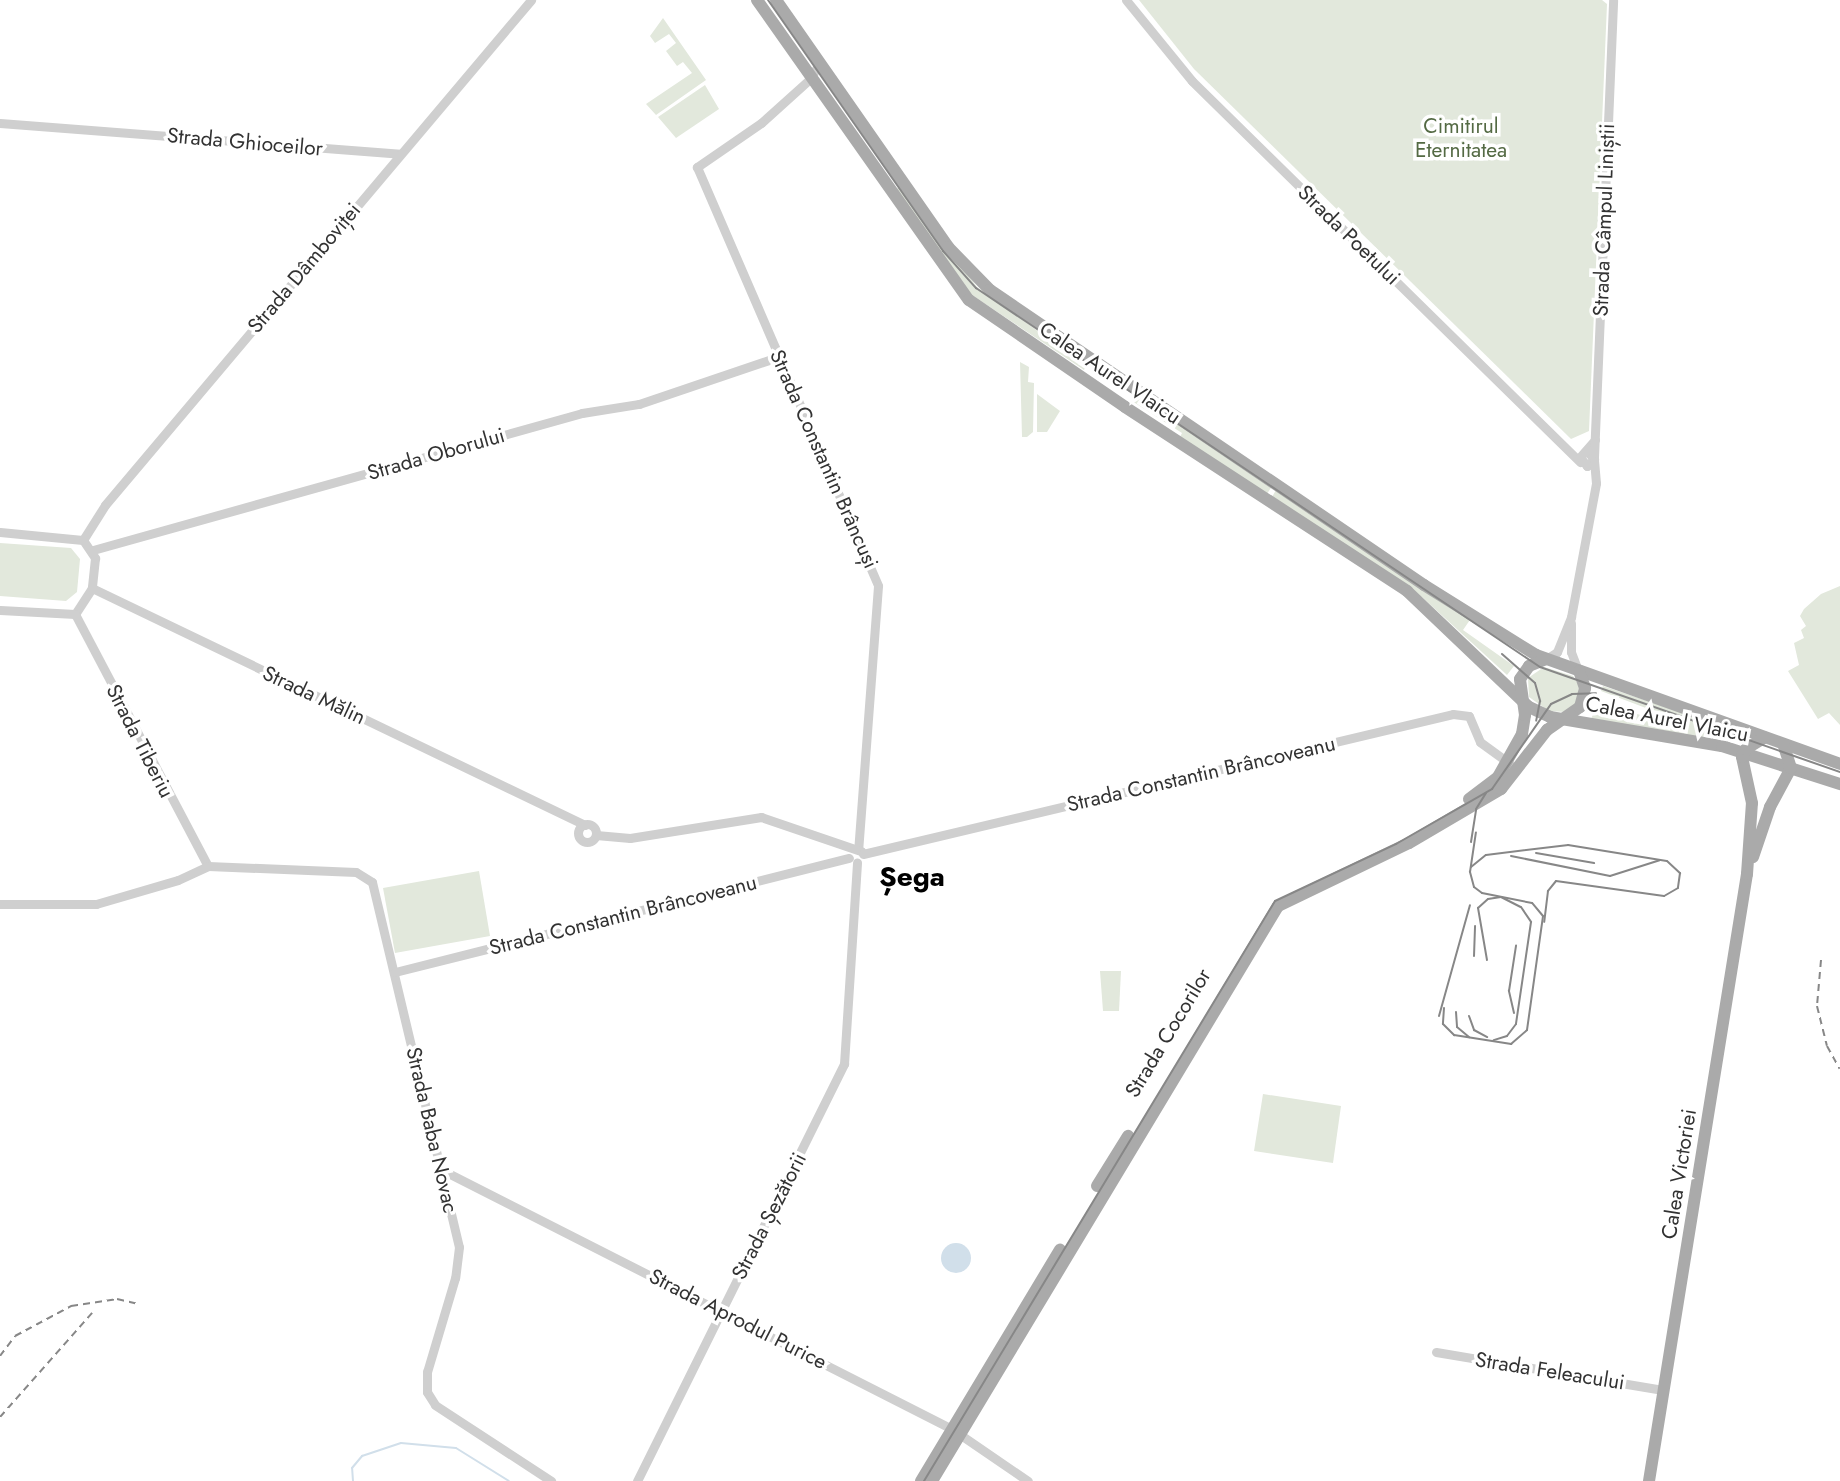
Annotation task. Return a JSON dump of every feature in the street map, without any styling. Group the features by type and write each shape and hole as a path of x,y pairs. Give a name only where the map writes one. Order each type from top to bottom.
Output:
{"main road":[{"name":"Calea Aurel Vlaicu","path":"757,0 954,282 976,306 1407,591 1520,699 1542,715 1744,752 1840,784"},
{"name":"Calea Aurel Vlaicu","path":"776,0 948,247 976,279 1424,585 1546,659 1840,764"},
{"path":"1520,699 1523,673 1546,659"},
{"name":"Calea Aurel Vlaicu","path":"1565,719 1579,709 1584,697 1579,671"},
{"name":"Strada Cocorilor","path":"1512,768 1525,724 1520,699"},
{"name":"Strada Cocorilor","path":"932,1481 956,1432 1269,906 1285,891 1389,845 1481,792 1512,768 1547,730 1565,719"},
{"path":"1744,752 1765,737"},
{"path":"1783,744 1791,768"},
{"name":"Calea Victoriei","path":"1649,1481 1749,870 1752,803 1741,767 1744,752"},
{"name":"Calea Victoriei","path":"1749,870 1770,807 1791,768"},
{"name":"Strada Cocorilor","path":"921,1481 956,1432"}],"street":[{"name":"Strada Dâmboviței","path":"83,540 105,505 531,0"},
{"name":"Strada Poetului","path":"1126,0 1192,81 1582,464 1596,482"},
{"name":"Strada Câmpul Liniștii","path":"1590,455 1595,440 1613,0"},
{"path":"811,78 819,63"},
{"name":"Strada Constantin Brâncuși","path":"811,78 761,123 697,167 878,586 856,855 844,1064"},
{"name":"Strada Ghioceilor","path":"0,123 400,154"},
{"name":"Strada Oborului","path":"93,550 582,413 639,404 778,358"},
{"path":"1564,447 1590,455"},
{"path":"1582,464 1590,455"},
{"path":"1579,671 1571,652 1571,617 1596,482 1590,455"},
{"path":"0,532 83,540 93,550 92,588 75,614 0,610"},
{"name":"Strada Mălin","path":"92,588 585,825"},
{"name":"Strada Tiberiu","path":"75,614 208,866"},
{"path":"1546,659 1557,652 1571,617"},
{"name":"Strada Constantin Brâncoveanu","path":"396,972 856,855 1453,714 1468,716 1480,742 1512,768"},
{"path":"596,835 630,838 746,818 777,820 856,855"},
{"path":"585,825 593,827 596,835 590,841 582,841 578,833 585,825"},
{"path":"0,904 96,904 178,880 208,866"},
{"name":"Strada Baba Novac","path":"208,866 348,872 366,876 376,889 442,1170 459,1256 426,1385 435,1405 551,1481"},
{"name":"Strada Șezătorii","path":"636,1481 844,1064"},
{"name":"Strada Aprodul Purice","path":"442,1170 956,1432 1028,1481"},
{"name":"Strada Feleacului","path":"1436,1352 1663,1390"}],"green space":[{"name":"Cimitirul Eternitatea","path":"1139,0 1602,0 1607,4 1589,431 1571,439 1194,69"},
{"path":"663,18 706,80 656,115 646,104 692,73 683,62 677,66 666,51 676,43 669,34 655,43 650,36"},
{"path":"705,85 719,109 676,138 658,117"},
{"path":"901,186 977,287 1086,366 1084,370 969,293 895,190"},
{"path":"1020,362 1029,367 1028,382 1034,383 1033,432 1027,437 1022,437"},
{"path":"1037,394 1060,411 1047,432 1037,432"},
{"path":"1136,395 1272,486 1267,494 1180,437 1182,433 1132,401"},
{"path":"1276,490 1472,617 1463,630 1514,666 1507,675 1423,598 1272,497"},
{"path":"0,543 71,548 80,559 77,592 66,601 0,596"},
{"path":"1840,586 1840,725 1829,713 1818,719 1788,671 1799,665 1794,643 1804,638 1801,630 1806,626 1800,616 1804,609 1821,594"},
{"path":"1544,667 1573,676 1579,685 1578,702 1565,712 1549,711 1529,697 1528,678"},
{"path":"1603,686 1725,727 1720,740 1591,719 1599,701 1655,720 1659,713 1601,691"},
{"path":"479,871 490,936 395,953 383,888"},
{"path":"1100,971 1121,971 1119,1011 1103,1011"},
{"path":"1263,1094 1341,1106 1333,1163 1254,1151"}],"shaded area":[{"path":"956,1243 967,1247 971,1258 967,1269 956,1273 945,1269 941,1258 945,1247"}],"waterway":[{"path":"353,1481 352,1468 362,1456 401,1443 456,1448 509,1481"}],"tram line":[{"path":"768,0 943,251 976,288 1540,667 1840,772"},
{"path":"1502,654 1535,683 1540,701 1536,721"},
{"path":"924,1481 1275,901 1396,844 1492,789 1551,704 1572,694 1596,693"},
{"path":"1471,842 1476,809 1486,793"},
{"path":"1444,1008 1443,1024 1454,1035 1511,1044 1527,1030 1543,916 1532,903 1482,893 1474,887 1470,872 1476,832"},
{"path":"1471,867 1486,855 1568,845 1667,861 1680,873 1678,888 1664,896 1556,881 1548,891 1544,922"},
{"path":"1536,853 1594,863"},
{"path":"1511,856 1610,876 1660,860"},
{"path":"1487,960 1478,908 1488,899 1501,897 1521,907 1531,922 1516,1024 1507,1036 1494,1040"},
{"path":"1439,1016 1470,905"},
{"path":"1474,956 1475,926"},
{"path":"1514,1013 1509,991 1516,946"},
{"path":"1456,1012 1457,1027 1469,1037"},
{"path":"1469,1016 1474,1030 1487,1037"}],"railway":[{"path":"1821,960 1817,1006 1827,1046 1840,1069"},
{"path":"0,1356 15,1336 71,1306 117,1299 138,1304"},
{"path":"0,1417 92,1313"}],"district":[{"name":"Șega","path":"912,877"}]}
